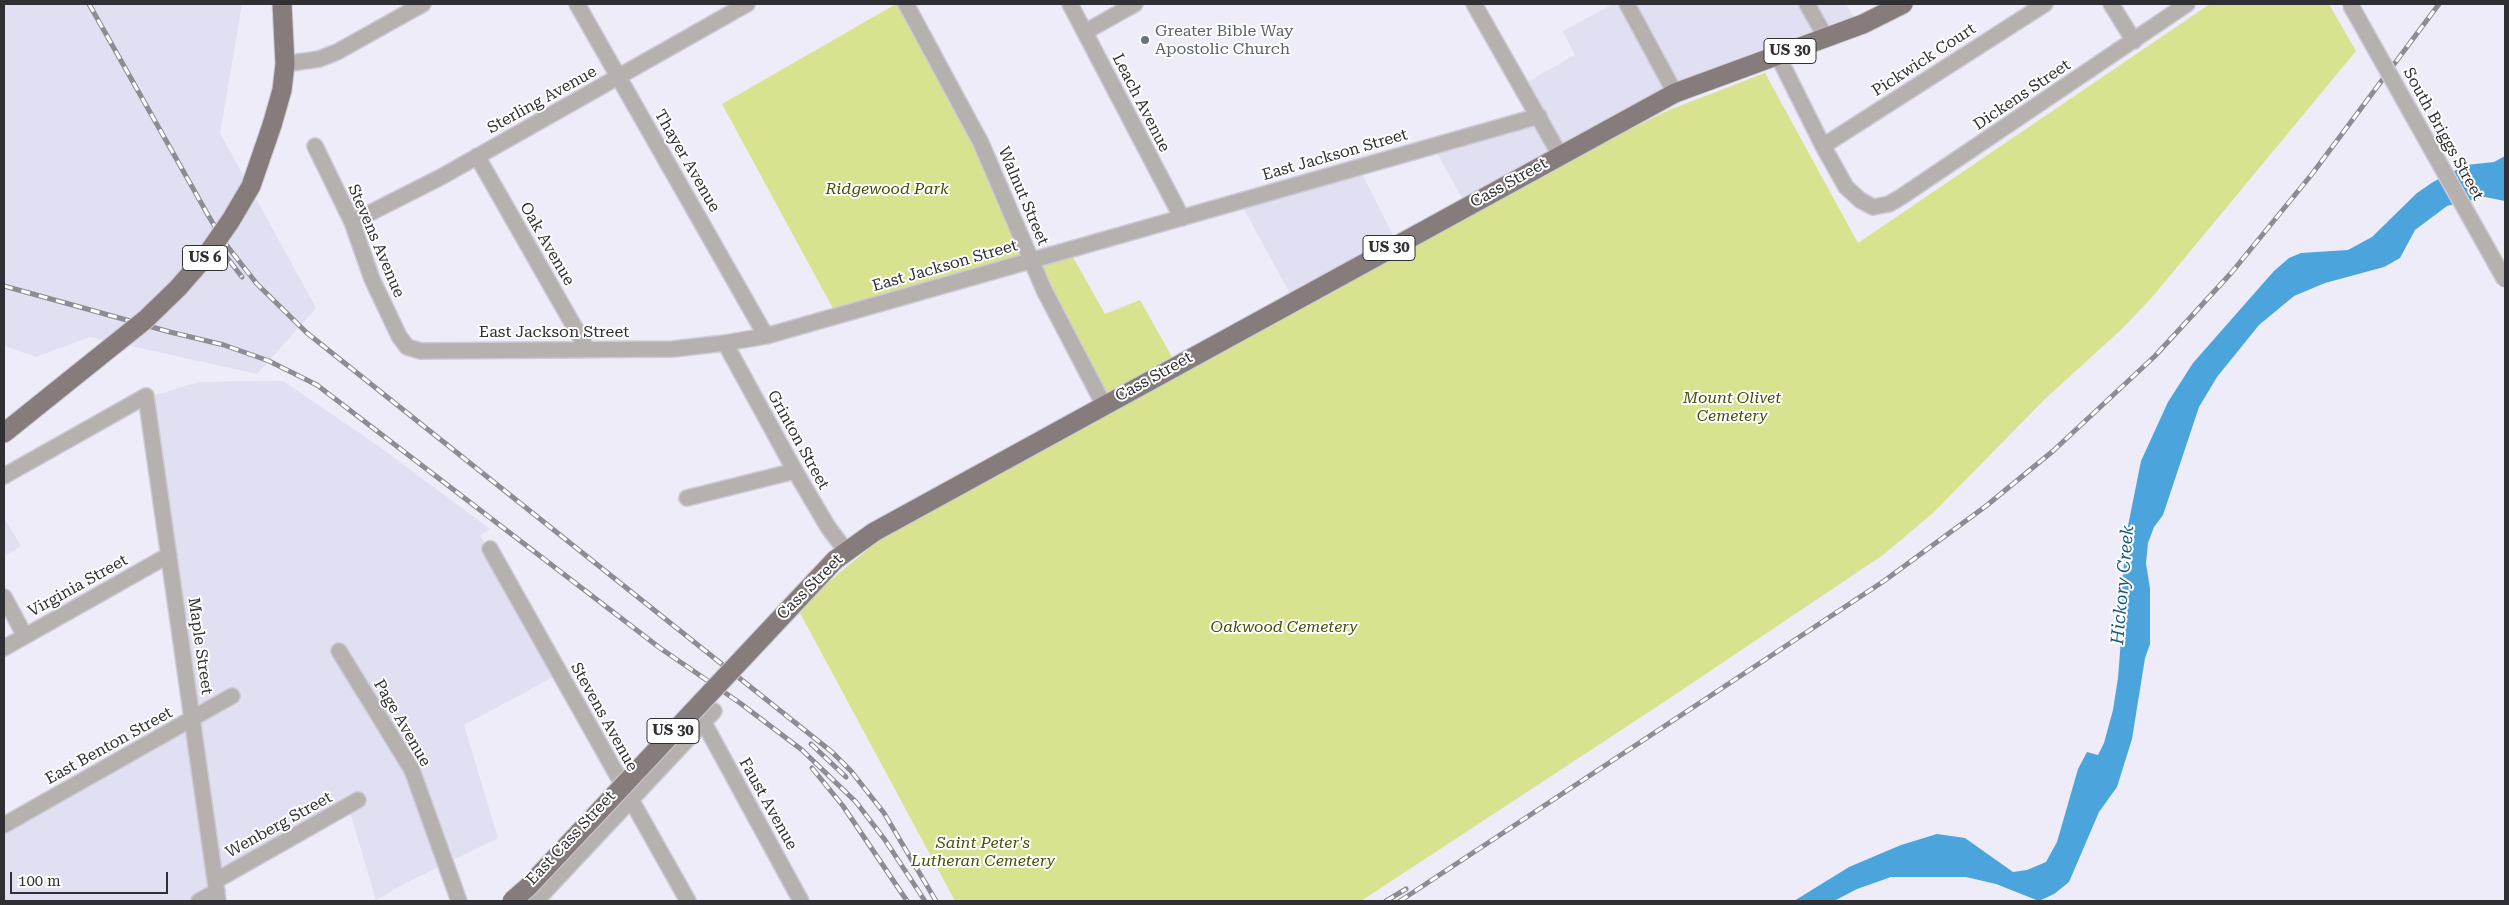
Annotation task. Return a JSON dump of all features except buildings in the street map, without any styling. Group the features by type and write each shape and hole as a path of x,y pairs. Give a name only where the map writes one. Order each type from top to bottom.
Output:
{"main road":[{"name":"US 6","path":"4,432 95,360 165,301 206,256 231,220 251,186 282,90 285,64 282,4"},
{"name":"Cass Street","path":"512,901 528,887 840,555 874,532 1675,93 1863,24 1903,4"}],"street":[{"path":"285,64 319,59 337,52 423,4"},
{"name":"Thayer Avenue","path":"577,4 766,336"},
{"name":"Sterling Avenue","path":"352,222 389,205 747,4"},
{"name":"Walnut Street","path":"906,4 981,143 1044,290 1104,405"},
{"name":"Leach Avenue","path":"1070,4 1182,218"},
{"path":"1085,32 1135,4"},
{"path":"1474,4 1560,155"},
{"path":"1627,4 1675,93"},
{"path":"1807,4 1826,38"},
{"name":"Pickwick Court","path":"1823,146 2045,4"},
{"path":"2111,4 2134,40"},
{"name":"Dickens Street","path":"1823,146 1846,187 1860,200 1873,207 1890,204 2187,4"},
{"name":"South Briggs Street","path":"2350,4 2505,280"},
{"path":"1778,56 1823,146"},
{"name":"East Jackson Street","path":"407,347 421,351 673,349 725,344 766,336 1031,259 1539,116"},
{"name":"Stevens Avenue","path":"315,146 352,222 372,280 399,336 407,347"},
{"name":"Oak Avenue","path":"477,156 587,349"},
{"name":"Grinton Street","path":"725,344 828,527 840,555"},
{"name":"Maple Street","path":"4,476 146,396 217,891"},
{"path":"688,498 795,471"},
{"name":"Stevens Avenue","path":"490,549 688,901"},
{"name":"Virginia Street","path":"4,648 169,555"},
{"path":"4,597 25,636"},
{"name":"Page Avenue","path":"339,650 412,770 459,901"},
{"name":"East Benton Street","path":"4,825 232,696"},
{"name":"East Cass Street","path":"536,901 714,711"},
{"name":"Faust Avenue","path":"704,723 802,901"},
{"name":"Wenberg Street","path":"199,901 358,800"}],"shaded area":[{"path":"4,4 242,4 220,133 316,308 257,374 90,337 36,357 4,346"},
{"path":"1613,4 1846,4 1858,24 1776,55 1560,155 1522,85 1575,55 1563,31"},
{"path":"1538,117 1559,155 1466,205 1433,146"},
{"path":"1359,167 1397,243 1293,299 1240,202"},
{"path":"283,381 377,445 490,529 480,535 557,675 464,725 498,838 404,884 376,900 349,809 218,881 149,397 199,382"},
{"path":"4,518 21,546 4,556"},
{"path":"193,720 216,890 197,901 4,901 4,826"}],"green space":[{"name":"Ridgewood Park","path":"896,4 903,4 980,142 1030,259 836,314 722,104"},
{"path":"2210,4 2329,4 2356,51 2154,295 2124,327 2046,398 1933,513 1883,555 1664,702 1361,901 955,901 800,613 825,585 872,546 889,534 1625,132 1669,110 1765,73 1858,243"},
{"path":"1069,250 1105,314 1140,300 1176,364 1104,403 1032,260"}],"water":[{"name":"Hickory Creek","path":"2505,156 2505,201 2485,197 2447,206 2415,230 2400,258 2384,267 2325,283 2294,296 2259,325 2217,377 2199,407 2163,515 2154,527 2148,543 2146,563 2150,589 2150,644 2145,658 2132,739 2117,787 2099,812 2069,882 2054,894 2039,901 1996,884 1966,877 1891,877 1857,889 1834,901 1794,901 1849,867 1901,845 1937,834 1965,838 2013,872 2027,870 2046,862 2057,842 2078,769 2087,752 2098,755 2104,743 2113,710 2118,678 2123,614 2121,592 2128,526 2141,461 2168,402 2193,363 2274,271 2289,258 2301,253 2348,250 2372,237 2417,193 2433,182 2466,165 2494,162"}],"railway":[{"path":"89,4 224,242 257,284 307,333 832,752 851,771 884,813 936,901"},
{"path":"1400,901 1884,581 1986,506 2053,451 2155,356 2232,272 2312,174 2439,4"},
{"path":"219,247 242,277"},
{"path":"4,286 224,345 269,361 317,385 660,648 740,703 802,750 856,802 885,840 925,901"},
{"path":"811,744 846,777"},
{"path":"812,768 843,806 907,901"},
{"path":"1386,901 1406,889"}],"place":[{"name":"Greater Bible Way Apostolic Church","path":"1145,40"}],"park label":[{"name":"Mount Olivet Cemetery","path":"1732,407"},
{"name":"Oakwood Cemetery","path":"1284,627"},
{"name":"Saint Peter's Lutheran Cemetery","path":"983,852"}]}
